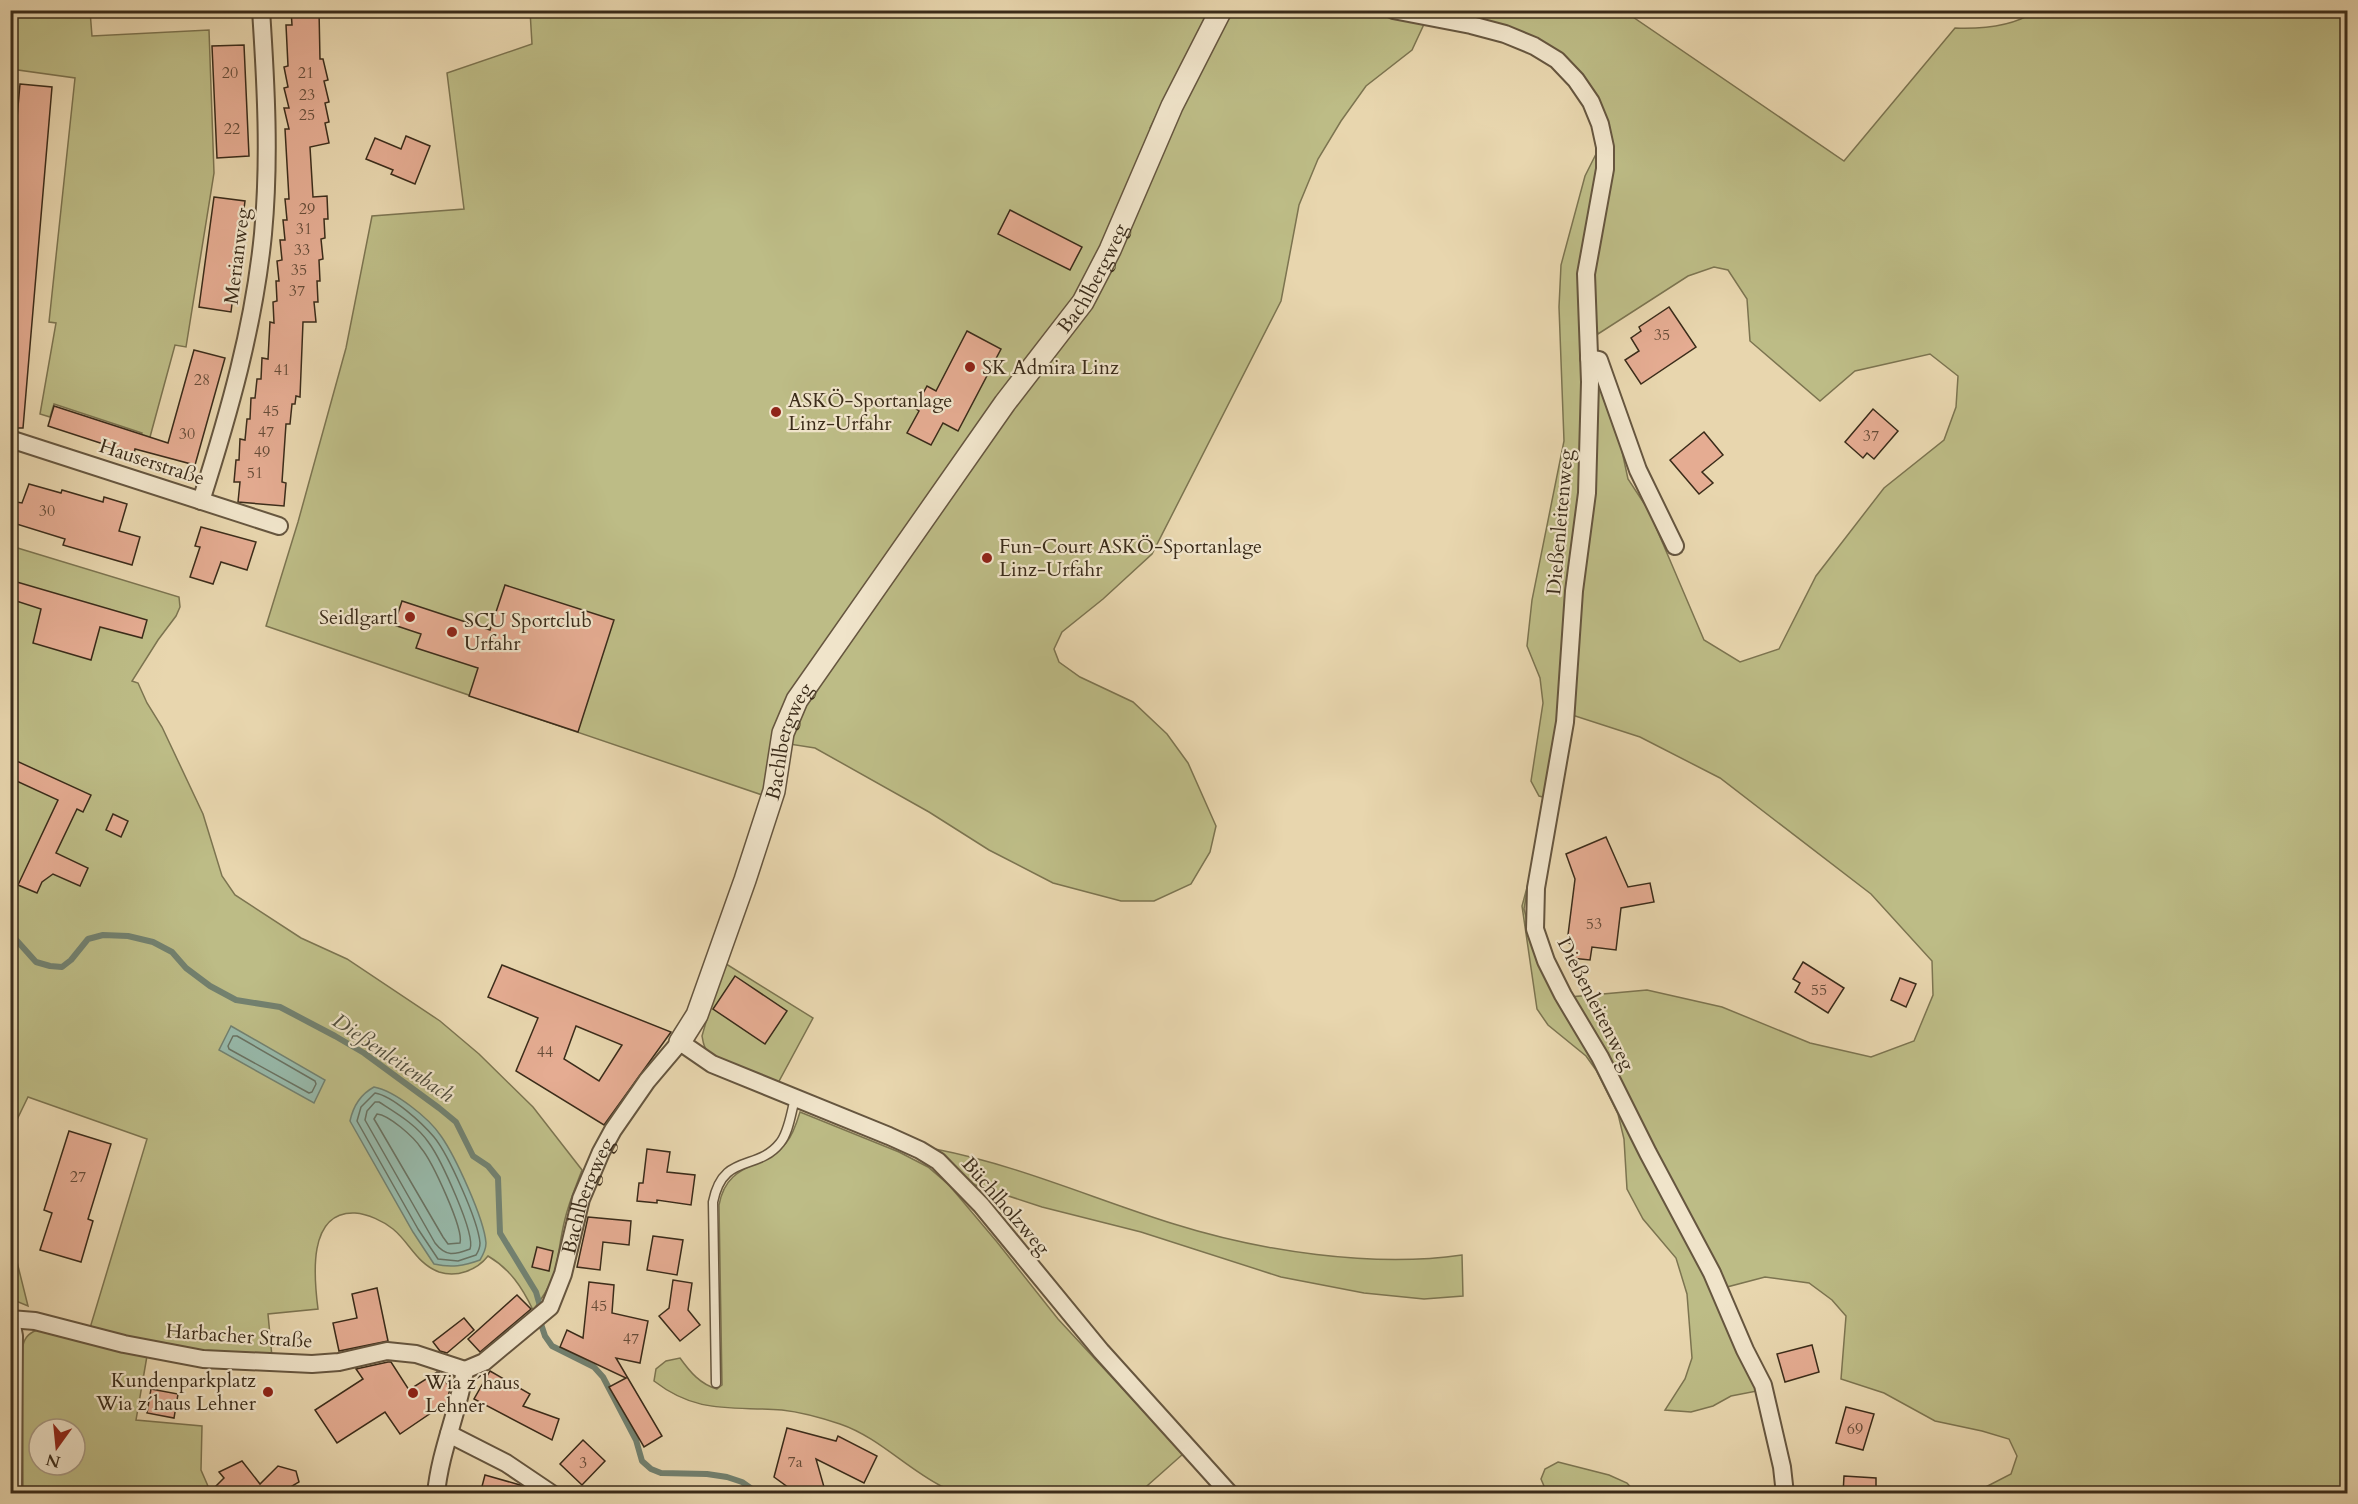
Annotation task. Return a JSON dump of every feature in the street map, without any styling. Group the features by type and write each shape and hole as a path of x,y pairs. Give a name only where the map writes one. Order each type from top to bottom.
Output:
{"street":[{"name":"Merianweg","path":"201,501 228,417 240,369 250,323 261,245 267,142 266,80 261,10"},
{"name":"Bachlbergweg","path":"465,1370 484,1362 543,1315 556,1294 568,1256 581,1199 601,1152 613,1130 647,1081 680,1042 697,1015 774,792 783,733 797,700 1005,403 1083,302 1110,250 1172,106 1221,10"},
{"name":"Dießenleitenweg","path":"1393,10 1471,25 1505,34 1534,46 1557,60 1576,80 1591,102 1600,124 1605,147 1605,169 1586,274 1589,358 1587,493 1574,591 1569,686 1558,768 1536,888 1535,929 1546,961 1559,987 1600,1057 1712,1274 1762,1385 1782,1467 1785,1494"},
{"path":"1589,358 1599,360 1638,470 1675,546"},
{"name":"Hauserstraße","path":"10,439 279,526"},
{"name":"Büchlholzweg","path":"680,1042 712,1064 920,1150 938,1161 981,1205 1101,1351 1230,1494"},
{"path":"11,1320 14,1336 11,1450 14,1494"},
{"name":"Harbacher Straße","path":"11,1320 35,1321 134,1346 204,1359 312,1364 339,1362 387,1351 416,1354 465,1370"},
{"path":"436,1494 438,1474 461,1396 465,1370"},
{"path":"449,1434 506,1463 552,1494"}],"lane":[{"path":"717,1383 714,1202 716,1187 723,1175 774,1150 782,1141 795,1099"}],"shaded area":[{"path":"1447,10 1624,11 1844,161 1955,28 1997,26 2028,16 2037,10 2347,11 2347,1493 1974,1493 2011,1474 2017,1456 2009,1439 1935,1421 1884,1393 1841,1379 1846,1316 1832,1300 1809,1283 1765,1277 1723,1288 1570,997 1647,990 1722,1007 1810,1043 1871,1057 1914,1041 1933,995 1932,961 1871,894 1720,778 1640,737 1572,715 1596,375 1618,433 1628,479 1649,511 1704,640 1740,662 1779,649 1816,576 1884,488 1944,440 1956,407 1958,376 1930,354 1855,371 1820,401 1750,341 1747,299 1728,270 1714,267 1688,276 1598,334 1592,310 1592,285 1610,166 1581,75 1445,12"},
{"path":"10,11 90,11 92,36 209,30 214,173 186,347 175,345 147,448 138,446 142,433 54,404 50,417 40,414 56,323 49,322 75,78 11,69"},
{"name":"ASKÖ-Sportanlage Linz-Urfahr","path":"530,11 1208,11 1150,128 1166,137 1233,11 1375,11 1425,22 1412,50 1366,86 1318,159 1299,205 1281,301 1152,554 1103,599 1062,632 1054,649 1059,662 1080,677 1133,702 1167,734 1188,763 1216,826 1210,852 1191,884 1154,901 1121,901 1053,883 989,850 929,812 815,748 789,744 801,680 765,796 266,626 298,522 346,348 372,216 464,209 447,73 532,44"},
{"path":"1598,150 1584,441 1563,670 1547,798 1539,796 1531,781 1543,703 1540,678 1527,646 1532,600 1564,441 1559,307 1561,265 1585,176"},
{"path":"11,546 179,597 180,607 176,616 132,681 138,683 162,727 203,814 222,876 235,895 301,938 347,959 440,1021 479,1054 533,1107 582,1170 567,1213 553,1276 533,1310 515,1279 488,1256 466,1272 446,1274 439,1272 419,1259 389,1226 370,1216 355,1213 339,1215 328,1223 321,1234 315,1264 318,1309 268,1314 272,1357 165,1347 90,1328 147,1139 28,1097 11,1132"},
{"path":"1529,880 1524,909 1534,948 1696,1251 1757,1391 1731,1396 1713,1406 1691,1412 1665,1410 1685,1379 1692,1358 1687,1294 1676,1258 1643,1219 1627,1189 1624,1139 1618,1114 1596,1070 1586,1056 1548,1025 1537,1009 1522,906"},
{"path":"723,962 813,1018 778,1083 720,1060 704,1046 702,1036"},
{"path":"800,1112 899,1152 928,1167 949,1185 1058,1319 1183,1454 1139,1493 963,1493 928,1479 867,1437 840,1424 789,1411 716,1407 701,1404 670,1392 654,1381 656,1369 666,1361 680,1358 700,1381 717,1389 722,1385 719,1205 723,1191 738,1173 777,1152 786,1143 793,1132"},
{"path":"935,1149 996,1164 1174,1224 1243,1242 1354,1258 1427,1259 1462,1255 1463,1296 1424,1299 1364,1293 1281,1277 1141,1232 1042,1207 975,1185"},
{"path":"11,1238 28,1306 11,1299"},
{"path":"37,1330 147,1356 136,1420 202,1426 201,1470 211,1493 23,1494 22,1349 26,1337"},
{"path":"1558,1462 1609,1475 1627,1483 1636,1493 1547,1493 1541,1479 1545,1469"}],"water":[{"path":"231,1026 325,1080 314,1103 219,1050"},
{"path":"374,1087 392,1094 411,1106 436,1129 447,1145 468,1188 484,1232 486,1245 480,1260 457,1266 434,1264 413,1232 350,1121 358,1101"}],"building":[{"path":"291,10 319,10 320,59 323,59 328,80 324,81 329,102 325,103 329,122 325,123 329,143 310,147 313,197 327,196 328,219 324,219 325,238 321,239 323,259 319,260 318,302 314,302 316,322 303,322 300,397 296,396 295,404 292,404 290,424 286,424 282,482 286,483 284,506 238,502 240,482 234,482 236,460 239,460 240,439 245,440 247,419 250,419 251,398 255,398 257,379 261,379 262,358 268,359 270,322 274,323 273,302 277,301 276,281 279,281 277,261 282,260 280,240 285,240 283,220 287,220 285,199 289,199 285,129 289,129 284,108 289,108 284,88 288,87 284,67 288,66 286,25 292,25"},
{"path":"244,45 249,156 217,158 212,46"},
{"path":"20,84 52,87 23,428 10,428 10,198"},
{"path":"406,136 430,146 415,184 391,174 393,170 366,159 375,138 401,149"},
{"path":"214,197 245,201 231,312 199,307"},
{"path":"1010,210 1082,247 1070,270 998,234"},
{"path":"1669,307 1696,347 1641,384 1625,360 1639,351 1631,338 1641,331 1639,327"},
{"name":"SK Admira Linz","path":"967,331 1001,349 958,431 943,423 931,445 907,433 919,411 915,408 927,386 936,391"},
{"path":"194,350 225,358 195,465 135,449 134,454 48,426 54,406 168,443"},
{"path":"1873,409 1898,431 1874,459 1867,453 1863,458 1845,442"},
{"path":"1704,432 1723,455 1702,472 1713,483 1699,494 1670,460"},
{"path":"29,484 61,493 62,490 103,502 104,497 127,504 119,531 140,537 132,565 63,545 65,539 10,522 10,501 22,503"},
{"path":"201,527 256,542 247,570 221,562 213,584 190,577 200,547 195,546"},
{"path":"10,580 147,620 142,638 100,627 91,660 33,643 41,609 10,599"},
{"path":"505,585 614,620 578,732 469,696 478,668 416,648 421,634 394,625 402,601 490,630"},
{"path":"10,758 91,795 83,812 77,809 56,853 88,868 80,886 53,874 42,882 37,893 18,885 58,800 10,778"},
{"path":"113,814 128,821 121,837 106,830"},
{"path":"1606,837 1628,887 1650,883 1654,902 1621,908 1616,950 1592,947 1590,960 1571,958 1573,944 1567,943 1575,879 1566,854"},
{"path":"1803,962 1844,988 1828,1013 1795,992 1800,983 1793,979"},
{"path":"502,965 671,1032 604,1125 516,1071 538,1018 488,997","holes":["576,1026 622,1045 599,1081 564,1059"]},
{"path":"735,976 787,1011 765,1044 713,1009"},
{"path":"1900,978 1916,984 1906,1007 1891,1000"},
{"path":"69,1131 111,1144 88,1219 93,1221 81,1262 40,1250 52,1213 44,1210"},
{"path":"647,1149 670,1152 667,1172 695,1175 691,1205 657,1200 657,1203 637,1201 639,1183 643,1183"},
{"path":"588,1217 631,1221 629,1245 603,1242 600,1270 577,1267"},
{"path":"653,1236 683,1240 677,1275 647,1270"},
{"path":"537,1247 553,1251 549,1271 532,1267"},
{"path":"673,1280 692,1283 688,1310 700,1325 680,1341 659,1316 669,1308"},
{"path":"589,1282 614,1285 612,1313 648,1321 640,1363 616,1358 662,1436 644,1447 609,1387 626,1378 560,1347 567,1330 583,1338"},
{"path":"377,1288 388,1341 339,1351 333,1323 357,1318 352,1294"},
{"path":"517,1295 531,1309 480,1352 468,1339"},
{"path":"464,1318 474,1330 447,1353 440,1351 433,1342"},
{"path":"1812,1345 1819,1372 1785,1382 1777,1354"},
{"path":"391,1362 409,1390 437,1372 440,1373 450,1388 447,1402 400,1434 385,1412 337,1443 315,1410 363,1379 356,1369"},
{"path":"490,1371 530,1394 523,1406 559,1419 552,1440 474,1399"},
{"path":"151,1389 178,1394 174,1418 147,1413"},
{"path":"1846,1407 1874,1414 1863,1450 1836,1443"},
{"path":"787,1428 836,1441 838,1436 877,1456 864,1483 816,1459 826,1494 790,1494 789,1488 774,1477"},
{"path":"583,1440 605,1461 582,1485 560,1464"},
{"path":"242,1461 260,1484 278,1466 296,1471 299,1482 279,1494 208,1494 224,1478 219,1472"},
{"path":"485,1475 520,1485 532,1494 480,1494"},
{"path":"1844,1476 1876,1478 1876,1494 1843,1494"}],"waterway":[{"name":"Dießenleitenbach","path":"10,933 36,962 62,967 71,960 88,939 103,935 128,936 153,942 172,952 186,968 210,986 236,1000 280,1007 335,1036 364,1053 439,1108 456,1122 473,1156 488,1166 498,1178 500,1233 536,1292 545,1336 552,1346 594,1367 603,1377 636,1440 642,1461 651,1469 661,1473 727,1477 742,1482 759,1494"}],"place":[{"name":"SK Admira Linz","path":"970,367"},
{"name":"ASKÖ-Sportanlage Linz-Urfahr","path":"776,412"},
{"name":"Fun-Court ASKÖ-Sportanlage Linz-Urfahr","path":"987,558"},
{"name":"Seidlgartl","path":"410,617"},
{"name":"SCU Sportclub Urfahr","path":"452,632"},
{"name":"Kundenparkplatz Wia z´haus Lehner","path":"268,1392"},
{"name":"Wia z´haus Lehner","path":"413,1393"}]}
